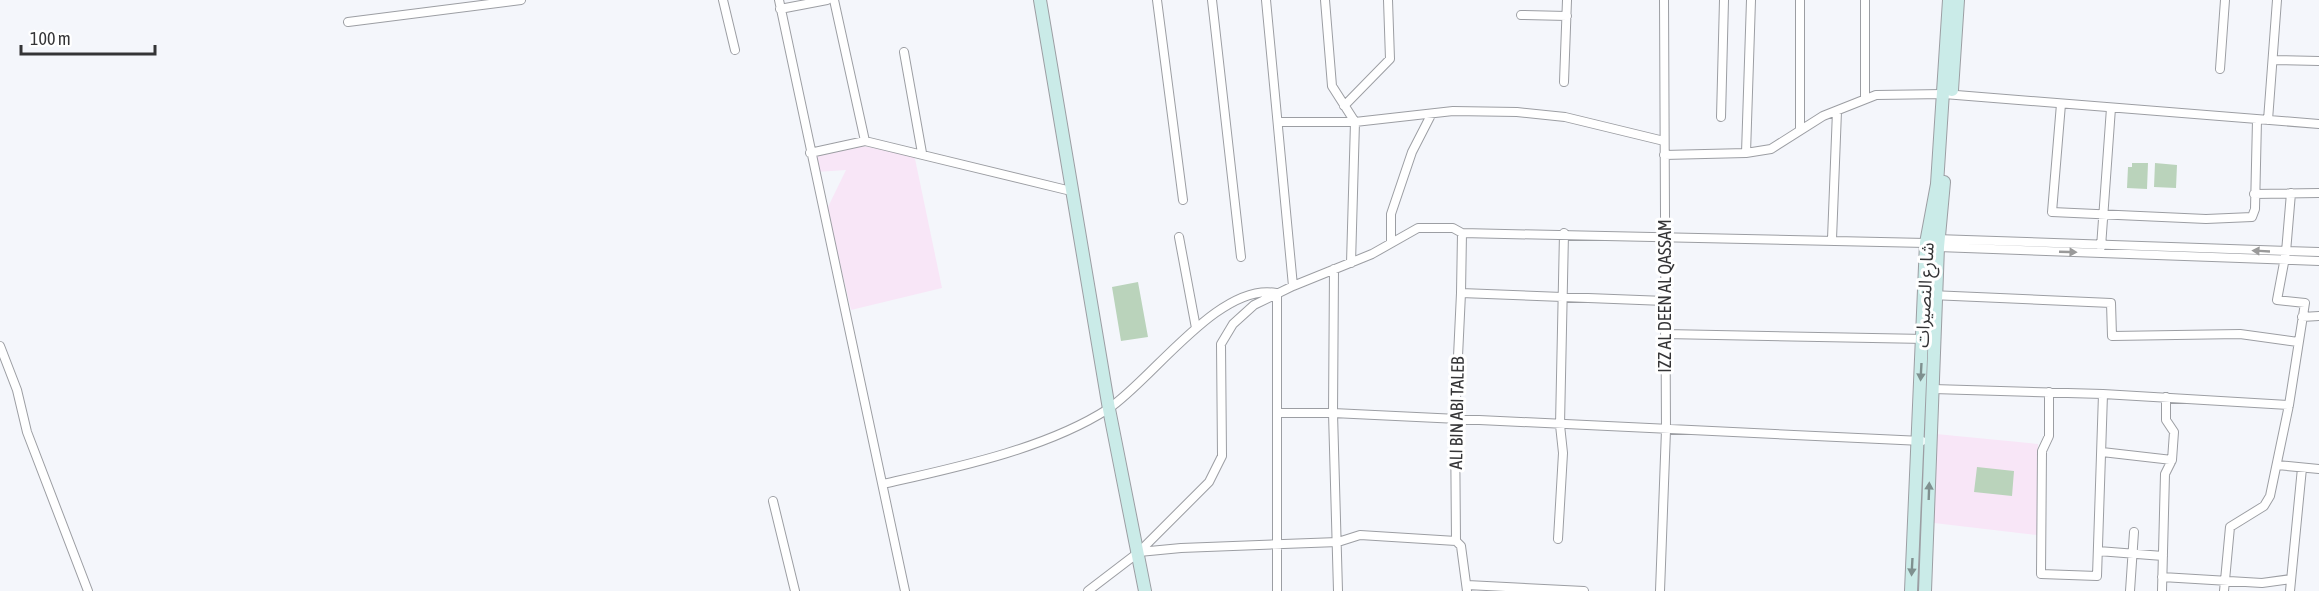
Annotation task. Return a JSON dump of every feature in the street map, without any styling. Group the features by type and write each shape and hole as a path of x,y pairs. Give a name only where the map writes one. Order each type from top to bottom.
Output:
{"main road":[{"path":"1040,0 1108,409 1139,552 1145,591"},
{"name":"شارع النصيرات","path":"1948,94 1949,0"},
{"name":"شارع النصيرات","path":"1911,591 1918,441 1958,0"},
{"name":"شارع النصيرات","path":"1925,591 1933,389 1929,339"}],"street":[{"path":"348,22 521,0"},
{"path":"723,0 735,50"},
{"path":"826,0 780,4 905,591"},
{"path":"834,0 865,141"},
{"path":"1157,0 1183,200"},
{"path":"1212,0 1241,257"},
{"path":"1266,0 1293,286"},
{"path":"1325,0 1332,86 1355,122 1350,263"},
{"path":"1344,106 1390,59 1388,0"},
{"path":"1564,82 1567,0"},
{"name":"IZZ AL DEEN AL QASSAM","path":"1660,591 1666,430 1664,0"},
{"path":"1721,117 1724,0"},
{"path":"1746,153 1751,0"},
{"path":"1800,0 1800,128"},
{"path":"1865,0 1865,98"},
{"path":"2220,69 2225,0"},
{"path":"2268,120 2277,0"},
{"path":"1521,15 1567,16"},
{"path":"904,52 922,153"},
{"path":"2273,60 2319,61"},
{"path":"1664,155 1746,153 1771,149 1800,128 1876,95 1948,94 2319,124"},
{"path":"2061,104 2052,212 2235,219 2252,217 2255,209 2257,120"},
{"path":"2101,253 2111,108"},
{"path":"1279,122 1355,122 1488,111 1565,117 1664,141"},
{"path":"1832,239 1837,111"},
{"path":"1391,242 1391,214 1412,152 1431,115"},
{"path":"810,153 865,141 1071,191"},
{"path":"2225,587 2230,527 2264,506 2270,496 2289,405 2305,303 2277,300 2285,257 2291,193"},
{"path":"2254,194 2319,193"},
{"path":"1088,591 1139,552 1209,482 1222,456 1221,344 1233,324 1254,305 1276,293 1350,263 1418,228 1453,228 1461,233 1564,233 1664,239 2101,243 2319,261"},
{"name":"ALI BIN ABI TALEB","path":"1461,233 1461,293 1455,420 1456,541 1461,546 1467,588"},
{"path":"1558,539 1563,453 1560,425 1564,233"},
{"path":"1179,237 1196,328"},
{"path":"1935,242 2101,253 2285,257 2319,252"},
{"path":"1335,269 1333,413 1338,591"},
{"path":"883,484 980,460 1058,434 1108,409 1196,328 1240,298 1262,290 1276,293"},
{"path":"1276,293 1277,591"},
{"path":"1461,293 1563,295 1665,301"},
{"path":"1931,295 2111,303 2112,336 2240,334 2298,342"},
{"path":"2302,317 2319,316"},
{"path":"1665,334 1929,339"},
{"path":"0,346 17,390 27,432 88,591"},
{"path":"1933,389 2103,394 2289,405"},
{"path":"2049,392 2049,436 2042,451 2041,574 2097,576 2103,394"},
{"path":"2162,591 2165,474 2172,460 2174,432 2166,420 2166,397"},
{"path":"1278,413 1333,413 1931,442"},
{"path":"2102,452 2172,460"},
{"path":"2277,465 2319,469"},
{"path":"2290,591 2302,468"},
{"path":"773,501 795,591"},
{"path":"2130,591 2134,532"},
{"path":"1139,552 1181,548 1338,542 1360,535 1456,541"},
{"path":"2098,551 2163,556"},
{"path":"2162,577 2225,587 2291,579"},
{"path":"1467,588 1584,591"}],"shaded area":[{"path":"863,146 914,154 942,288 851,310 827,209 846,170 816,172 812,155"},
{"path":"1936,434 2038,444 2037,535 1934,523"}],"green space":[{"path":"2132,163 2148,163 2147,189 2127,188 2128,167 2132,167"},
{"path":"2155,163 2177,165 2176,188 2154,187"},
{"path":"1138,282 1148,337 1121,341 1112,287"},
{"path":"1977,467 2014,471 2012,496 1974,492"}]}
